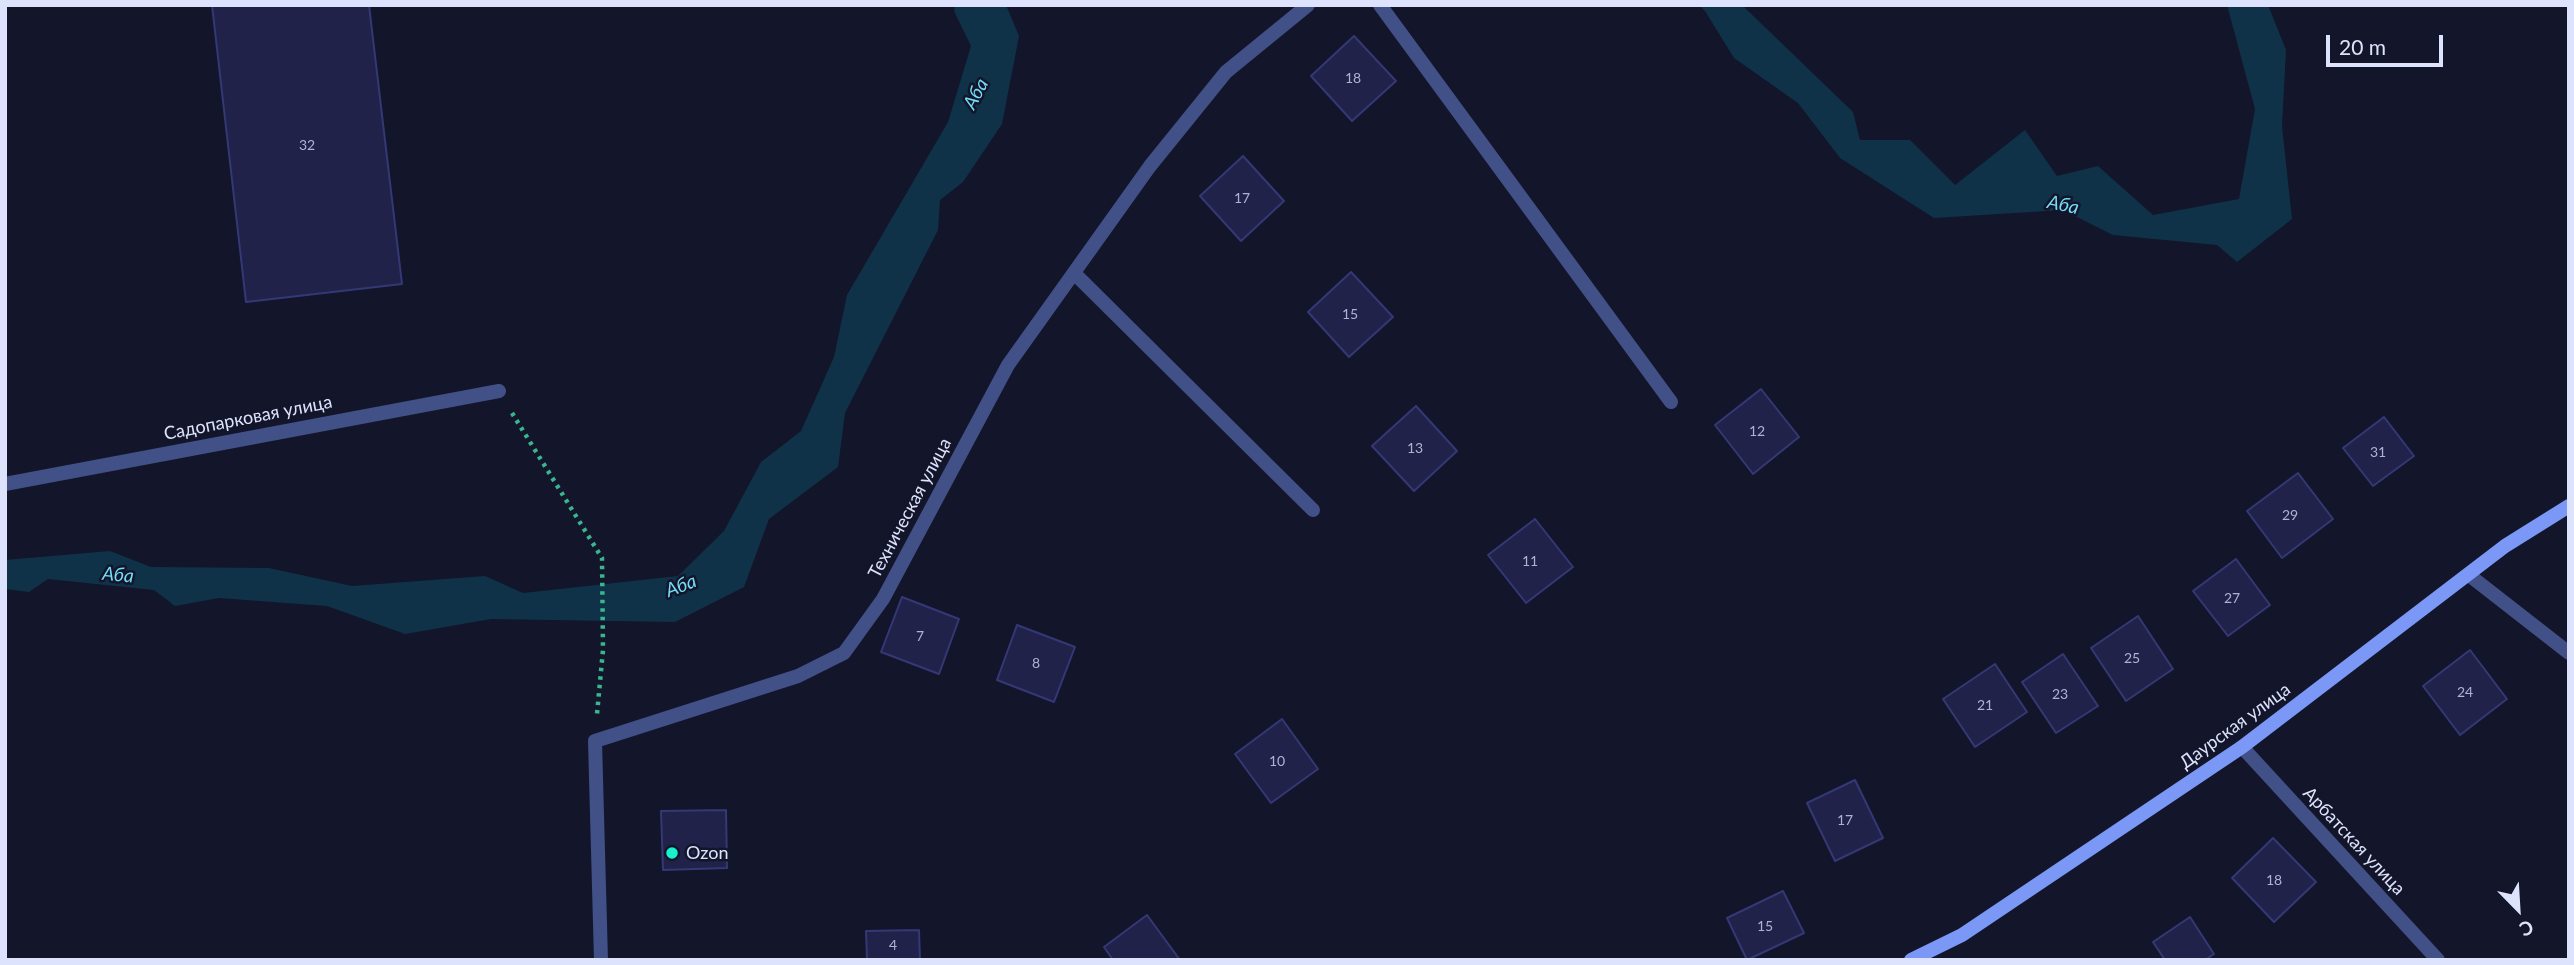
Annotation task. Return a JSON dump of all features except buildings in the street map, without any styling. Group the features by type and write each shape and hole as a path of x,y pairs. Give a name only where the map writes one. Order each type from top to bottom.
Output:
{"street":[{"name":"Техническая улица","path":"595,741 798,676 844,653 883,599 1008,365 1150,166 1226,72 1308,5"},
{"path":"1380,5 1671,402"},
{"path":"1074,273 1312,510"},
{"name":"Садопарковая улица","path":"5,484 499,391"},
{"name":"Даурская улица","path":"1911,960 1962,935 2242,747 2505,546 2569,506"},
{"path":"2469,575 2569,653"},
{"path":"595,741 601,960"},
{"name":"Арбатская улица","path":"2242,747 2438,960"}],"path":[{"path":"499,391 602,558 603,650 595,741"}],"water":[{"name":"Аба","path":"955,5 1006,5 1019,36 1002,124 963,182 940,200 938,230 845,413 838,467 769,519 744,587 675,622 491,619 405,634 327,606 219,598 175,606 154,590 48,579 29,592 5,589 5,560 110,551 151,567 269,568 352,586 485,576 523,593 678,576 724,531 761,462 801,431 834,357 847,295 948,122 971,46 954,11"},
{"name":"Аба","path":"1699,5 1742,5 1853,112 1860,140 1910,140 1955,185 2025,130 2057,176 2098,166 2153,215 2239,199 2255,109 2227,5 2268,5 2286,50 2282,126 2292,219 2237,262 2217,245 2113,235 2063,210 1934,218 1840,158 1798,103 1734,58"}],"place":[{"name":"Ozon","path":"672,853"}]}
